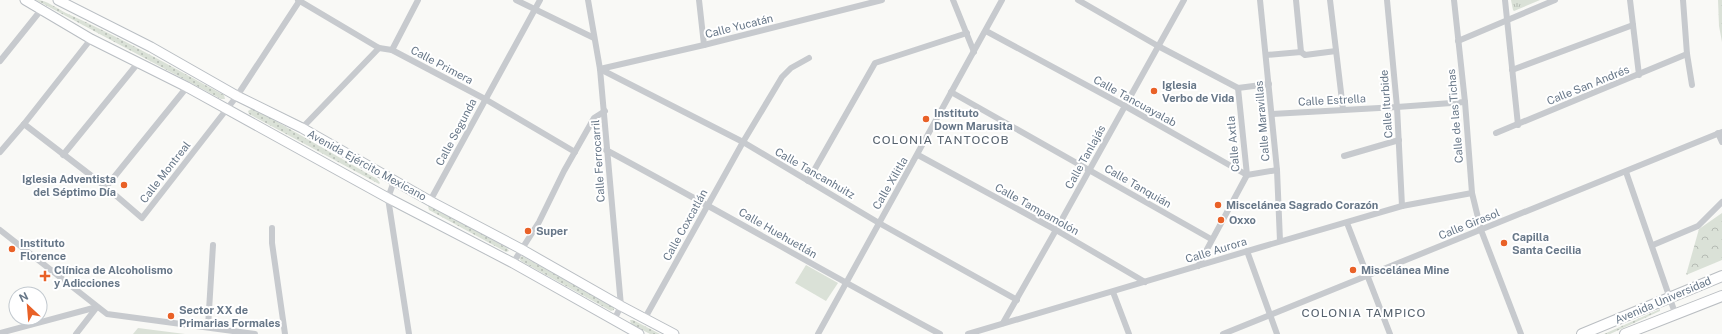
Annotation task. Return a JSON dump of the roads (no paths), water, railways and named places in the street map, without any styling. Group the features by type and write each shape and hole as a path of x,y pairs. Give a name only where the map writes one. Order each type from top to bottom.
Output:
{"main road":[{"name":"Avenida Ejército Mexicano","path":"25,0 91,39 187,87 388,198 513,263 639,334"},
{"name":"Avenida Ejército Mexicano","path":"58,0 151,47 237,96 302,128 430,201 521,249 621,306 674,334"},
{"name":"Avenida Universidad","path":"1582,334 1722,276"},
{"name":"Avenida Universidad","path":"1625,334 1675,313 1722,296"}],"street":[{"name":"Calle Montreal","path":"24,124 106,187 142,218 237,96 299,0"},
{"name":"Calle Primera","path":"299,0 379,48 392,50 485,99 575,152"},
{"path":"392,50 418,0"},
{"path":"516,0 594,38"},
{"name":"Calle Segunda","path":"430,201 540,0"},
{"name":"Calle Ferrocarril","path":"588,0 600,69 621,306"},
{"path":"699,0 704,45"},
{"name":"Calle Yucatán","path":"600,69 704,45 882,0"},
{"path":"953,0 974,52"},
{"name":"Calle Xilitla","path":"818,334 918,155 1002,0"},
{"path":"1078,0 1158,46 1238,88 1269,84"},
{"name":"Calle Tanlajás","path":"1003,323 1184,0"},
{"name":"Calle Maravillas","path":"1260,0 1277,170 1280,241"},
{"path":"1296,0 1302,52"},
{"path":"1330,0 1343,109"},
{"name":"Calle Iturbide","path":"1387,0 1397,107 1402,206"},
{"name":"Calle de las Tichas","path":"1454,0 1465,102 1472,193 1481,230 1522,334"},
{"path":"1505,0 1518,125"},
{"path":"1458,41 1554,0"},
{"path":"1630,0 1639,75"},
{"path":"1683,0 1687,54 1692,85"},
{"path":"0,61 41,10"},
{"path":"1512,70 1633,25"},
{"name":"Calle Tancuayalab","path":"986,31 1125,106 1247,175"},
{"path":"808,181 875,63 967,33"},
{"path":"0,152 91,39"},
{"path":"302,128 379,48"},
{"path":"1266,55 1302,52 1305,55 1336,51"},
{"name":"Calle San Andrés","path":"1496,133 1687,54"},
{"name":"Calle Coxcatlán","path":"645,318 743,142 782,77 791,68 809,58"},
{"path":"63,155 138,63"},
{"name":"Calle Tancanhuitz","path":"600,69 743,142 879,223 1017,300"},
{"path":"106,187 187,87"},
{"name":"Calle Axtla","path":"1198,266 1211,239 1226,215 1247,175 1238,88"},
{"name":"Calle Tanquián","path":"951,92 1211,239"},
{"name":"Calle Estrella","path":"1272,114 1465,102"},
{"path":"513,263 539,222 594,118 604,111"},
{"path":"1720,132 1722,142"},
{"name":"Calle Girasol","path":"1223,334 1626,172 1720,132"},
{"path":"1344,156 1399,140"},
{"name":"Calle Huehuetlán","path":"606,150 940,334"},
{"name":"Calle Tampamolón","path":"918,155 1056,230 1145,282"},
{"path":"1247,175 1277,170"},
{"path":"1626,172 1653,245 1668,298 1675,313"},
{"path":"394,181 388,198 409,334"},
{"name":"Calle Aurora","path":"968,334 1402,206 1472,193"},
{"path":"1653,245 1698,226 1722,202"},
{"path":"1347,223 1390,334"},
{"path":"272,228 272,243 285,334"},
{"path":"0,230 107,314 255,334"},
{"path":"208,327 213,245"},
{"path":"1247,251 1277,334"},
{"path":"1113,292 1129,334"},
{"path":"614,320 621,306"},
{"path":"0,333 97,307"},
{"path":"76,334 97,307"}],"place":[{"name":"Iglesia Verbo de Vida","path":"1154,91"},
{"name":"Instituto Down Marusita","path":"926,119"},
{"name":"Iglesia Adventista del Séptimo Día","path":"124,185"},
{"name":"Miscelánea Sagrado Corazón","path":"1218,205"},
{"name":"Oxxo","path":"1221,220"},
{"name":"Super","path":"528,231"},
{"name":"Capilla Santa Cecilia","path":"1504,243"},
{"name":"Instituto Florence","path":"12,249"},
{"name":"Miscelánea Mine","path":"1353,270"},
{"name":"Clínica de Alcoholismo y Adicciones","path":"45,276"},
{"name":"Sector XX de Primarias Formales","path":"171,316"}],"district":[{"name":"COLONIA TANTOCOB","path":"941,140"},
{"name":"COLONIA TAMPICO","path":"1364,313"}]}
